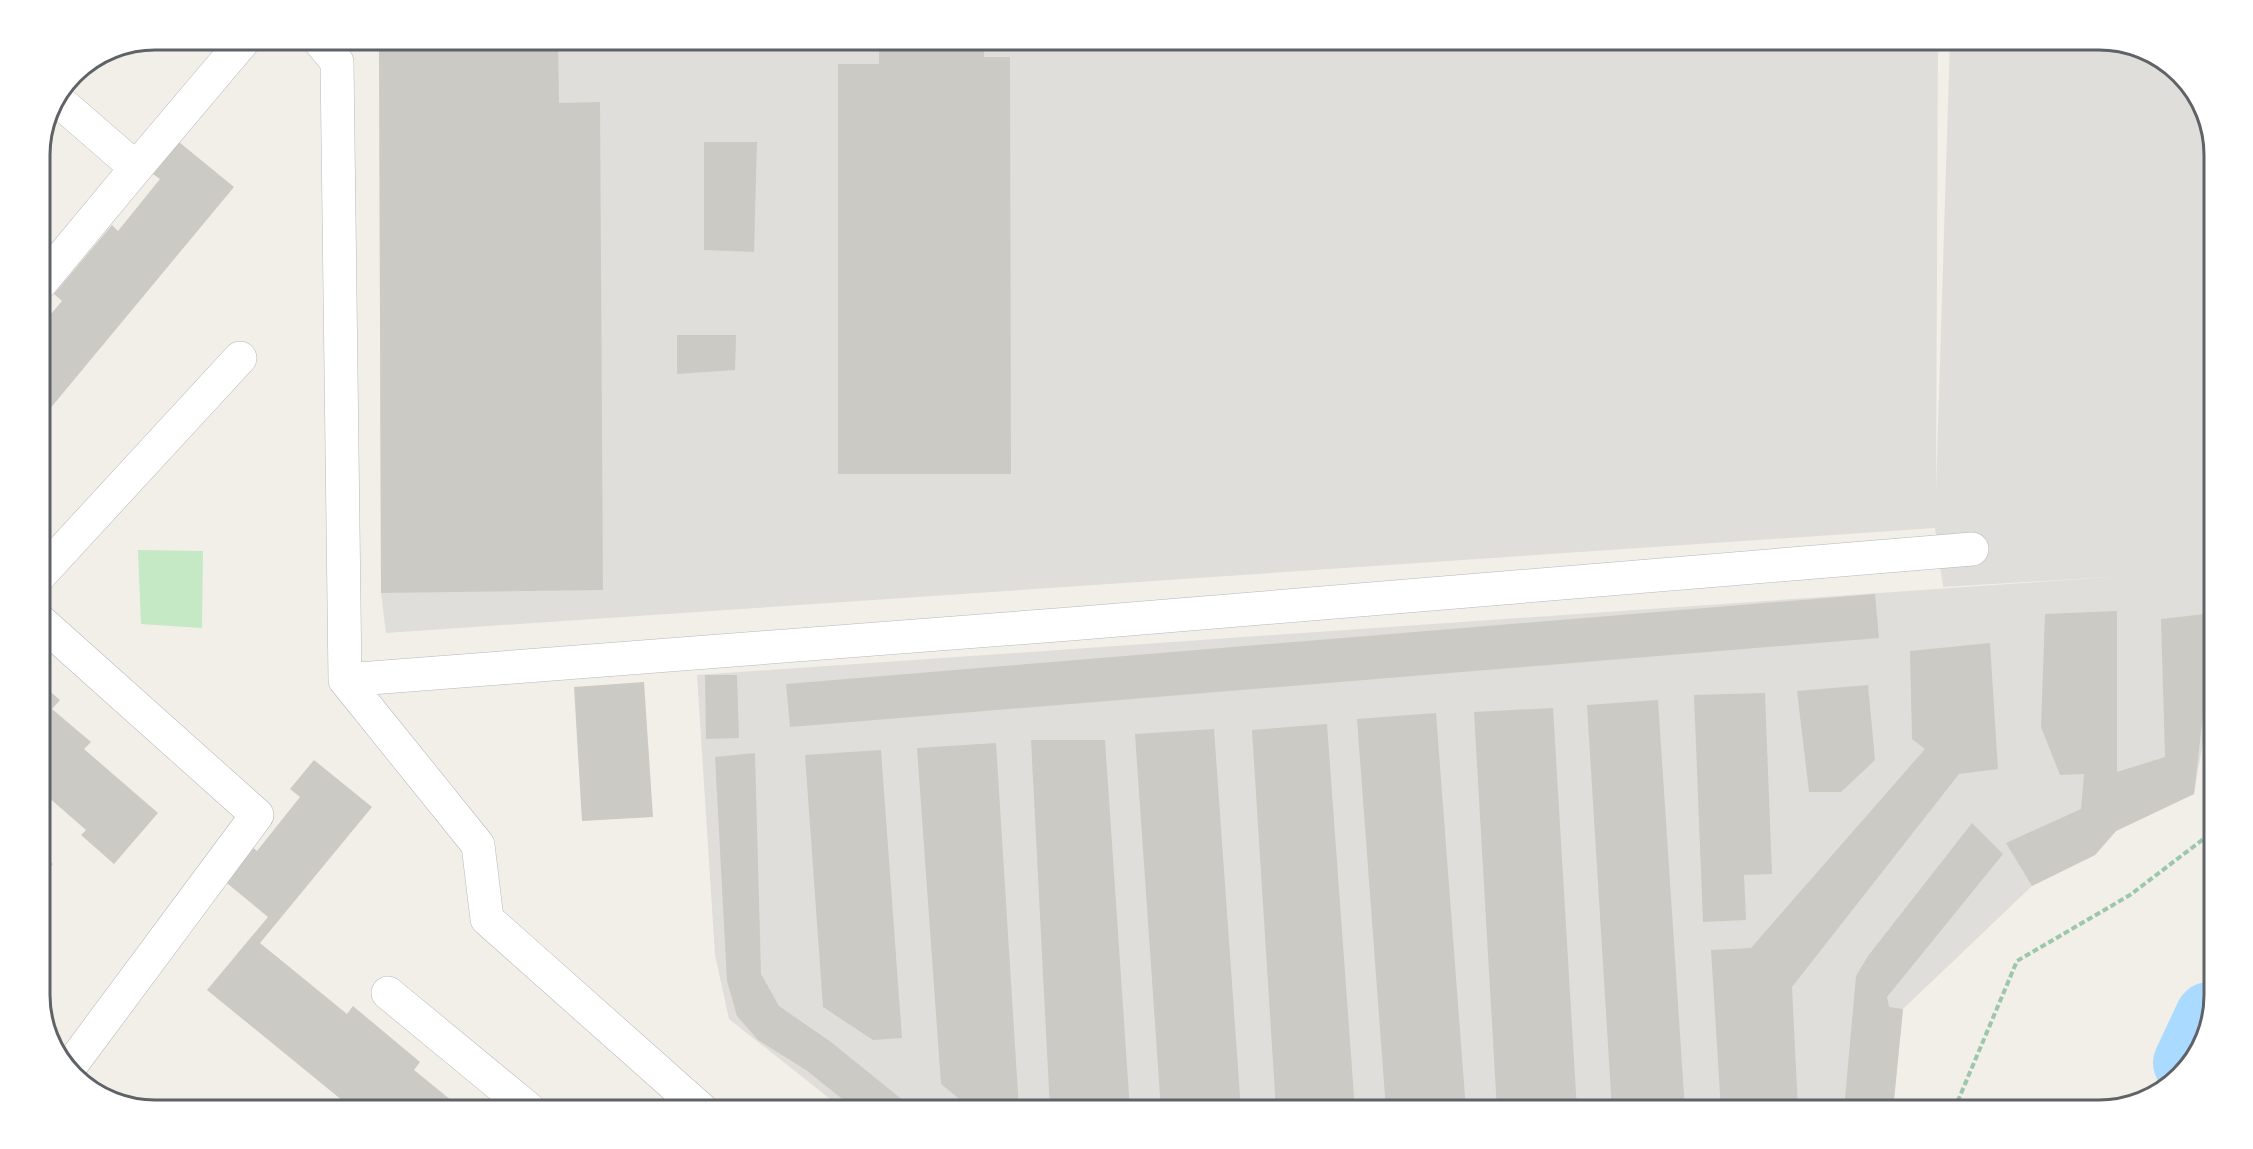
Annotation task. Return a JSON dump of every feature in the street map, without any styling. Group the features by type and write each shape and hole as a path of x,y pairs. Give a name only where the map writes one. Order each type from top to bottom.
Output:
{"street":[{"path":"50,272 236,50"},
{"path":"327,50 337,62 345,680 478,845 487,919 691,1100"},
{"path":"62,104 136,168"},
{"path":"50,564 240,357"},
{"path":"345,680 1070,624 1972,549"},
{"path":"50,630 257,815 74,1061"},
{"path":"388,993 518,1100"}],"path":[{"path":"1958,1100 2017,961 2130,895 2204,839"}],"shaded area":[{"path":"379,50 1938,50 1936,491 1950,50 2112,50 2126,53 2145,60 2168,76 2186,96 2198,121 2203,148 2204,737 2194,794 2116,831 2095,855 2032,886 1903,1009 1894,1100 831,1100 729,1019 715,955 697,675 2110,577 1943,587 1935,528 386,633 381,593"}],"green space":[{"path":"138,550 203,551 202,628 141,624"}],"building":[{"path":"379,50 558,50 559,103 600,102 603,590 381,593"},
{"path":"879,50 984,50 984,57 1010,57 1011,474 838,474 838,64 879,64"},
{"path":"179,142 234,187 50,409 50,315 62,301 54,294 112,225 118,231 160,179 153,174"},
{"path":"704,142 757,142 754,252 704,250"},
{"path":"677,335 736,335 735,370 677,374"},
{"path":"1875,594 1879,638 790,727 786,684"},
{"path":"2117,611 2117,772 2165,757 2161,619 2204,614 2204,709 2194,794 2116,831 2095,855 2032,886 2006,843 2081,809 2084,774 2060,775 2041,727 2045,614"},
{"path":"1990,643 1998,769 1959,774 1792,987 1798,1100 1720,1100 1711,950 1751,948 1925,749 1912,739 1910,651"},
{"path":"705,675 737,675 739,738 706,739"},
{"path":"644,682 653,817 582,821 574,687"},
{"path":"1868,685 1875,760 1841,792 1809,792 1797,691"},
{"path":"50,691 60,700 52,709 91,742 84,749 158,813 114,864 81,835 86,830 50,799"},
{"path":"1765,693 1772,874 1744,875 1746,920 1703,922 1694,695"},
{"path":"1658,700 1684,1100 1611,1100 1587,705"},
{"path":"1553,708 1576,1100 1496,1100 1474,712"},
{"path":"1436,713 1465,1100 1385,1100 1357,719"},
{"path":"1327,724 1354,1100 1275,1100 1252,730"},
{"path":"1214,729 1240,1100 1160,1100 1135,734"},
{"path":"1031,740 1105,740 1129,1100 1049,1100"},
{"path":"996,743 1018,1100 961,1100 941,1084 917,748"},
{"path":"881,750 902,1038 873,1040 823,1007 805,755"},
{"path":"755,753 761,974 779,1006 831,1042 903,1100 844,1100 806,1070 758,1040 737,1016 727,981 715,757"},
{"path":"314,760 372,807 260,943 347,1014 353,1006 420,1062 414,1070 451,1100 342,1100 207,990 268,917 217,875 245,841 257,851 300,797 290,789"},
{"path":"1972,823 2003,854 1887,997 1889,1007 1903,1009 1894,1100 1845,1100 1856,976 1868,956"}]}
